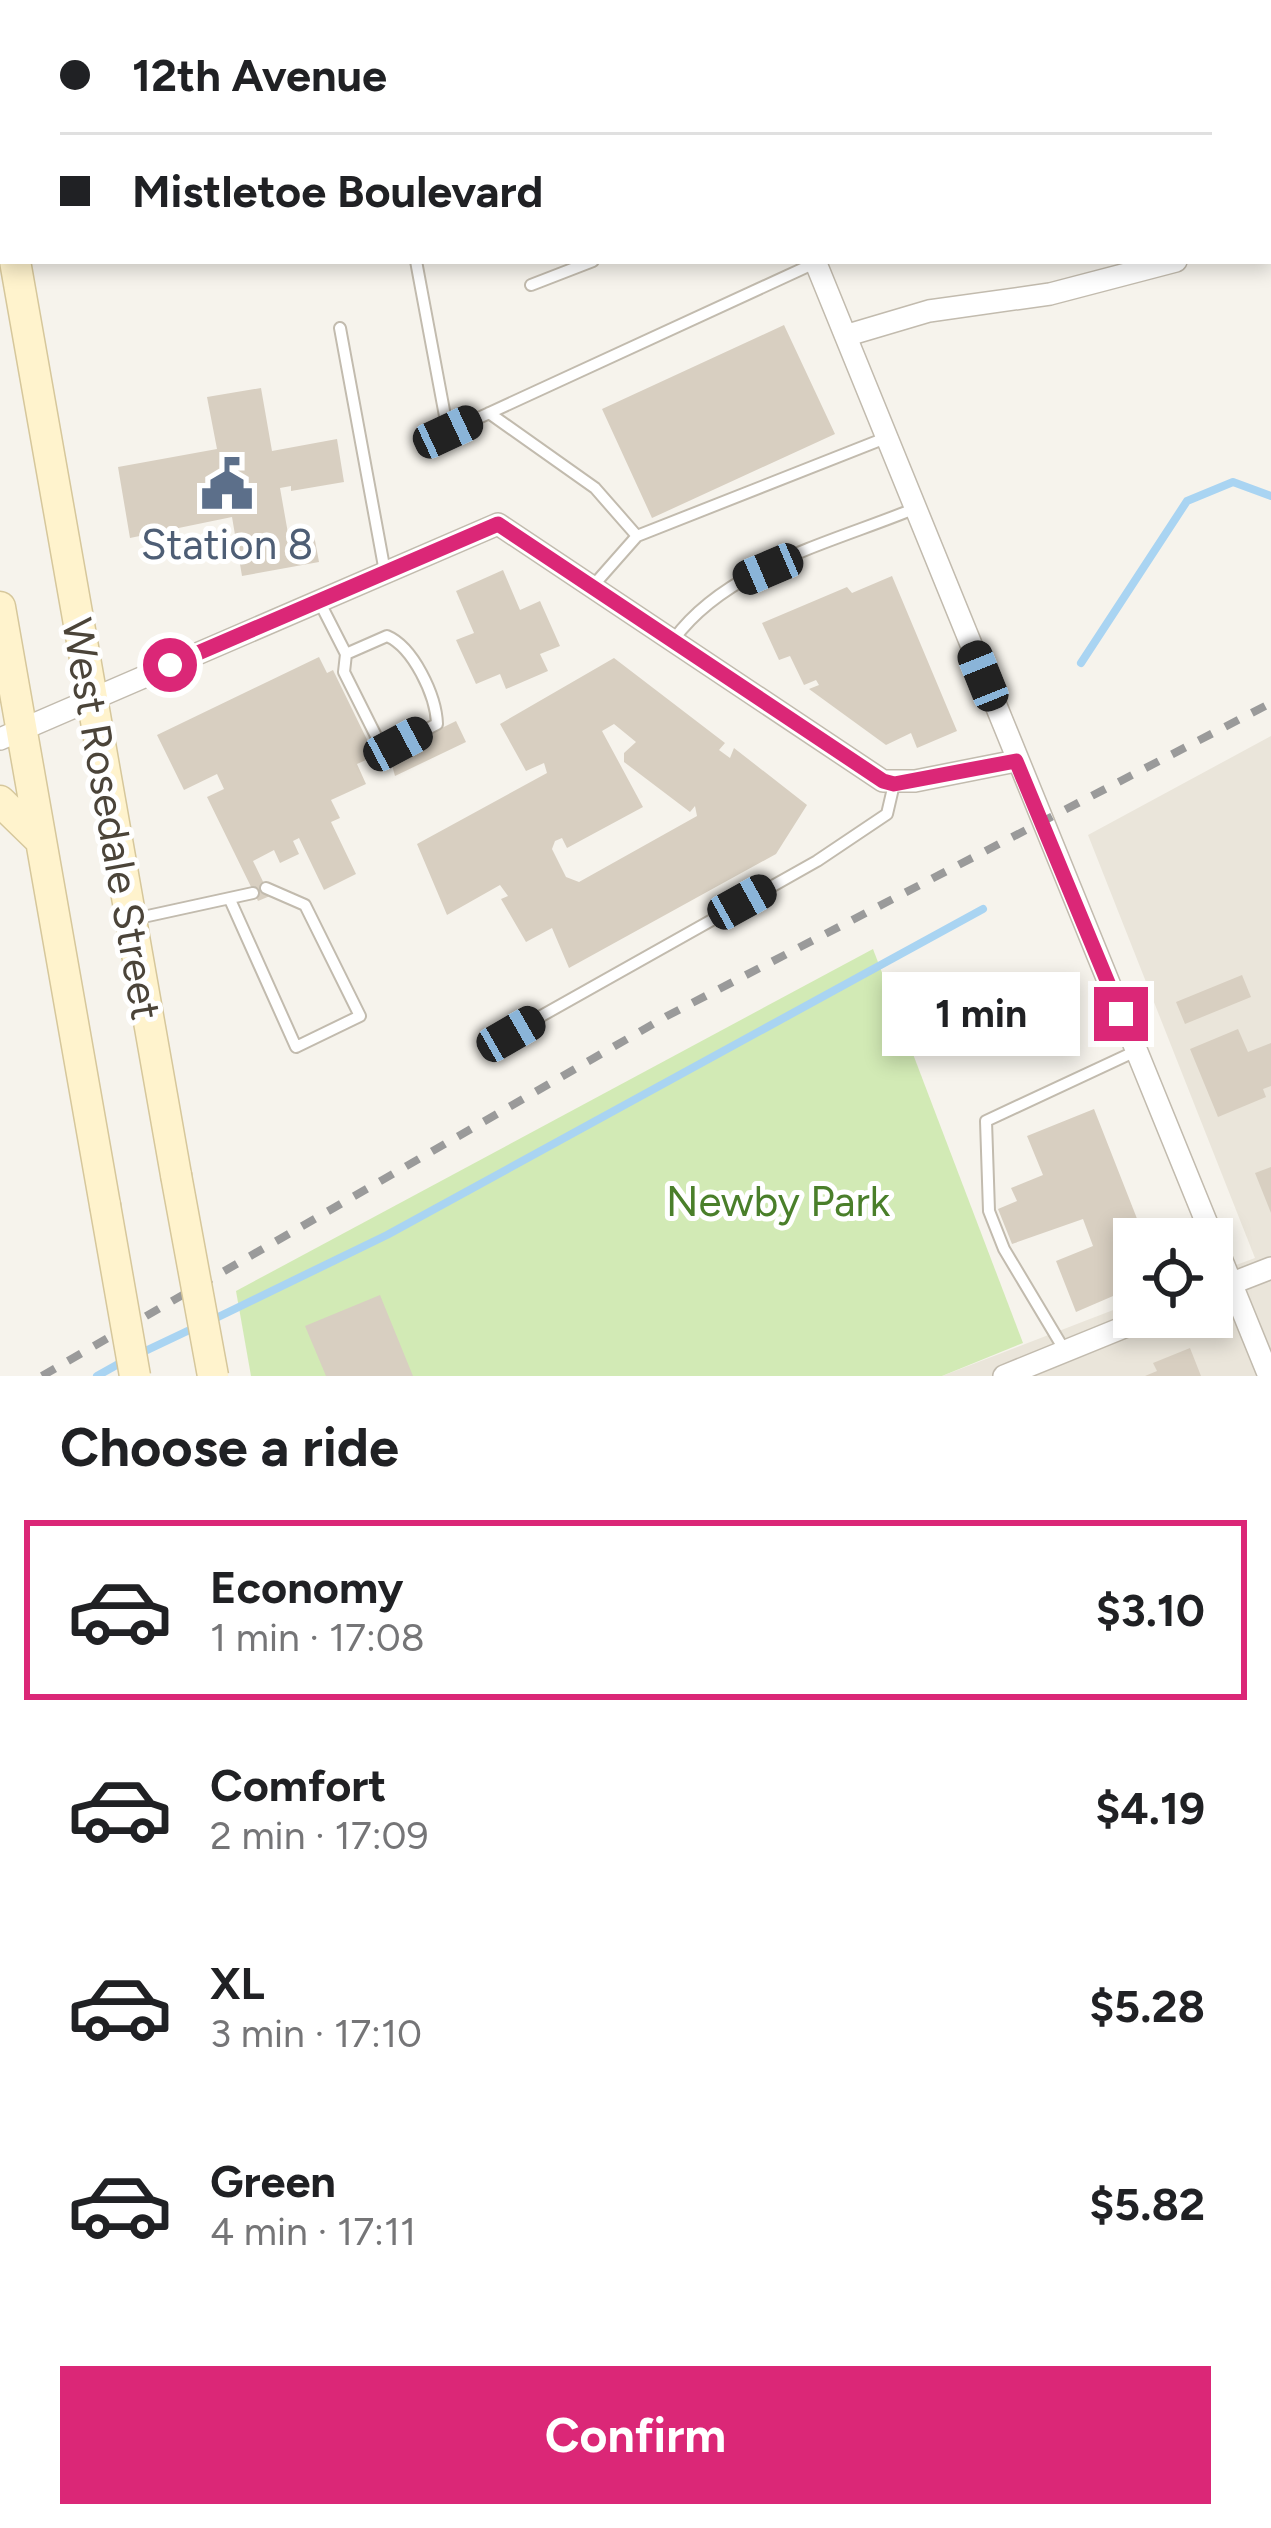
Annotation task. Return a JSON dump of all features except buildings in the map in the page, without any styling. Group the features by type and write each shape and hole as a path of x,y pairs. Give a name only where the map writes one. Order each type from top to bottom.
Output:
{"main road":[{"name":"West Rosedale Street","path":"15,264 14,324 91,699 213,1376"},
{"name":"West Rosedale Street","path":"0,607 11,735 41,841 135,1376"},
{"path":"0,801 41,841"}],"street":[{"path":"817,264 1136,1051 1196,1218"},
{"path":"848,335 928,311 1050,294 1165,264"},
{"path":"11,735 498,524 838,755 894,784 1016,761"},
{"path":"1233,1283 1271,1268"},
{"path":"1233,1310 1269,1376"},
{"path":"1004,1376 1053,1362 1113,1334"}],"lane":[{"path":"417,264 448,432 812,264"},
{"path":"532,284 585,264"},
{"path":"340,328 385,572"},
{"path":"489,413 595,488 637,536"},
{"path":"592,587 637,536 888,437"},
{"path":"672,642 697,607 731,584 916,508"},
{"path":"319,601 346,654 344,672 379,742 398,744 436,724 436,707 403,643 387,636 346,654"},
{"path":"511,1034 817,861 887,814 894,784"},
{"path":"131,920 231,902 260,891 305,905 360,1016 296,1046 231,902"},
{"path":"1053,1362 989,1211 986,1121 1136,1051"}],"shaded area":[{"path":"1271,736 1271,1376 942,1376 1113,1310 1113,1338 1233,1338 1233,1266 1255,1258 1088,835"}],"green space":[{"name":"Newby Park","path":"873,949 1023,1343 942,1376 251,1376 236,1291"}],"waterway":[{"path":"1081,663 1187,501 1233,482 1271,496"},
{"path":"212,1320 387,1235 983,909"},
{"path":"141,1353 198,1326"},
{"path":"97,1376 122,1362"}],"railway":[{"path":"42,1376 667,1016 1271,703"}],"place":[{"name":"Station 8","path":"227,484"}],"route":[{"path":"170,665 498,524 883,781 915,781 1016,761 1121,1014"}]}
